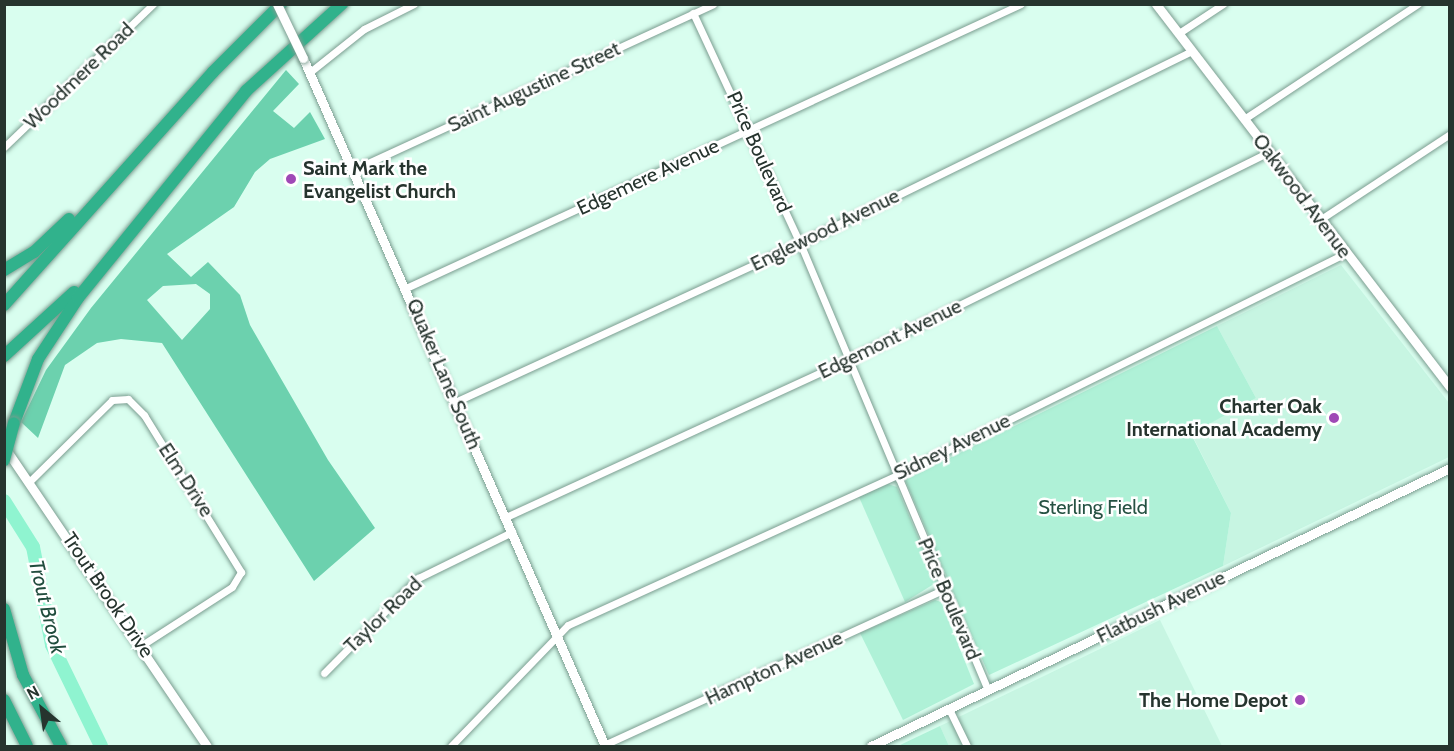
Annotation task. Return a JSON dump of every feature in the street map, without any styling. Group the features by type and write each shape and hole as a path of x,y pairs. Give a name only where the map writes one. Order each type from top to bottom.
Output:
{"highway":[{"path":"4,305 109,186 279,4"},
{"path":"4,460 14,423 43,351 115,252 260,76 342,4"},
{"path":"4,270 34,252 109,186"},
{"path":"4,356 115,252"},
{"path":"4,609 23,675 61,747"},
{"path":"4,700 27,747"}],"main road":[{"name":"Quaker Lane South","path":"279,4 355,169 604,746"},
{"name":"Oakwood Avenue","path":"1156,4 1449,387"},
{"name":"Trout Brook Drive","path":"4,448 30,480 142,645 207,747"},
{"name":"Flatbush Avenue","path":"871,747 1449,468"}],"street":[{"name":"Woodmere Road","path":"4,147 153,4"},
{"path":"310,72 364,29 414,4"},
{"name":"Saint Augustine Street","path":"355,169 713,4"},
{"name":"Edgemere Avenue","path":"406,288 1021,4"},
{"path":"1179,33 1223,4"},
{"path":"1244,119 1418,4"},
{"name":"Price Boulevard","path":"693,13 750,130 800,243 850,359 943,590 988,690"},
{"name":"Englewood Avenue","path":"455,402 800,243 1192,51"},
{"path":"1321,219 1449,134"},
{"name":"Edgemont Avenue","path":"506,517 850,359 1269,152"},
{"name":"Sidney Avenue","path":"451,747 568,625 897,474 1346,253"},
{"name":"Elm Drive","path":"30,480 112,400 128,399 144,415 241,572 232,587 142,645"},
{"name":"Taylor Road","path":"324,673 418,578 512,532"},
{"name":"Hampton Avenue","path":"604,746 943,590"},
{"path":"949,709 967,747"}],"shaded area":[{"name":"Charter Oak International Academy","path":"1341,265 1449,403 1449,457 1223,566 1231,513 1191,433 1256,398 1217,326"},
{"path":"1160,620 1222,746 949,746 940,726"}],"green space":[{"path":"286,70 299,84 273,111 294,128 310,112 325,139 270,159 255,172 234,207 167,254 191,277 208,262 240,295 250,325 328,460 375,528 314,581 162,343 121,339 97,343 65,365 38,438 21,422 46,370 91,308","holes":["196,284 210,294 210,309 182,340 147,300 163,286"]},
{"name":"Sterling Field","path":"1217,326 1256,398 1191,434 1231,513 1223,566 989,675 905,480"},
{"path":"888,484 897,487 937,582 905,602 859,497"},
{"path":"935,600 941,602 974,684 903,720 860,633"},
{"path":"940,726 949,746 898,746"}],"waterway":[{"name":"Trout Brook","path":"4,501 33,547 52,645 101,746"}],"place":[{"name":"Saint Mark the Evangelist Church","path":"291,179"},
{"name":"Charter Oak International Academy","path":"1334,418"},
{"name":"The Home Depot","path":"1300,700"}]}
